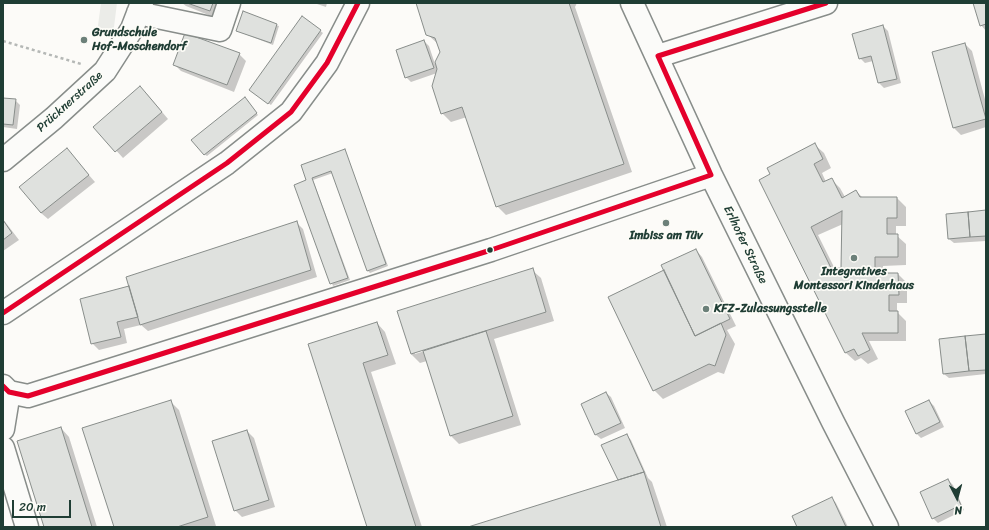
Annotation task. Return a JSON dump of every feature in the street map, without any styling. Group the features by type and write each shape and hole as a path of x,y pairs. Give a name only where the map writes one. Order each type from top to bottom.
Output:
{"street":[{"name":"Prücknerstraße","path":"3,160 54,118 105,71 132,29 140,8 220,30 229,3"},
{"path":"3,313 227,163 291,112 327,63 358,3"},
{"name":"Erlhofer Straße","path":"632,3 658,56 711,175 833,422 887,527"},
{"path":"658,56 826,3"},
{"path":"3,429 6,389 28,396 491,250 711,175"},
{"path":"3,448 27,527"}],"path":[{"path":"3,41 105,71"}],"shaded area":[{"path":"101,3 117,3 113,35 97,33"}],"building":[{"path":"187,3 213,3 210,11"},
{"path":"416,3 569,3 624,164 496,207 462,107 441,114 432,86 437,69 435,62 440,52 435,38 426,35"},
{"path":"973,3 986,3 986,24 980,26"},
{"path":"243,11 277,24 271,43 236,31"},
{"path":"302,16 321,30 268,104 249,90"},
{"path":"883,25 897,79 878,83 871,56 859,59 852,34"},
{"path":"185,33 240,53 227,85 173,65"},
{"path":"424,40 434,68 405,78 396,50"},
{"path":"965,43 986,119 953,128 932,52"},
{"path":"140,86 162,112 115,152 93,127"},
{"path":"245,97 257,113 204,155 191,140"},
{"path":"3,98 16,99 13,125 3,124"},
{"path":"815,143 823,159 814,164 823,182 832,178 842,198 856,190 860,197 897,197 897,218 887,218 887,234 898,234 898,257 875,257 875,273 898,273 899,295 889,295 889,311 898,311 898,333 862,333 870,350 858,356 854,349 845,353 759,180 770,174 767,168","holes":["842,211 841,268 831,268 811,227"]},
{"path":"67,148 89,175 41,213 19,187"},
{"path":"345,149 386,264 367,271 331,171 312,178 348,278 330,284 294,185 306,180 301,165"},
{"path":"986,210 986,236 970,237 968,212"},
{"path":"968,212 970,237 948,239 946,214"},
{"path":"3,220 12,233 3,240"},
{"path":"297,221 311,270 140,325 126,277"},
{"path":"696,249 730,319 695,336 661,265"},
{"path":"533,268 546,312 411,354 397,311"},
{"path":"664,270 695,336 721,323 726,335 715,366 709,364 653,391 608,297"},
{"path":"129,286 138,317 117,322 121,337 91,344 80,299"},
{"path":"377,322 388,355 363,363 416,527 367,527 308,344"},
{"path":"486,331 513,416 450,436 423,351"},
{"path":"986,334 986,370 969,371 965,336"},
{"path":"965,336 969,371 943,374 939,339"},
{"path":"606,392 621,423 595,435 581,404"},
{"path":"171,400 208,517 177,527 114,527 82,428"},
{"path":"929,400 940,422 916,434 905,411"},
{"path":"61,427 92,527 44,527 17,441"},
{"path":"247,430 269,500 234,511 212,441"},
{"path":"627,434 644,472 618,480 601,445"},
{"path":"644,472 661,527 468,527 618,480"},
{"path":"948,479 961,505 932,519 920,492"},
{"path":"832,497 846,527 797,527 792,516"}],"transit line":[{"path":"3,313 227,163 291,112 327,63 358,3"},
{"path":"3,386 9,392 28,396 491,250 711,175 658,56 826,3"}],"place":[{"name":"Grundschule Hof-Moschendorf","path":"84,40"},
{"name":"Imbiss am Tüv","path":"666,223"},
{"name":"Integratives Montessori Kinderhaus","path":"854,258"},
{"name":"KFZ-Zulassungsstelle","path":"706,309"}]}
